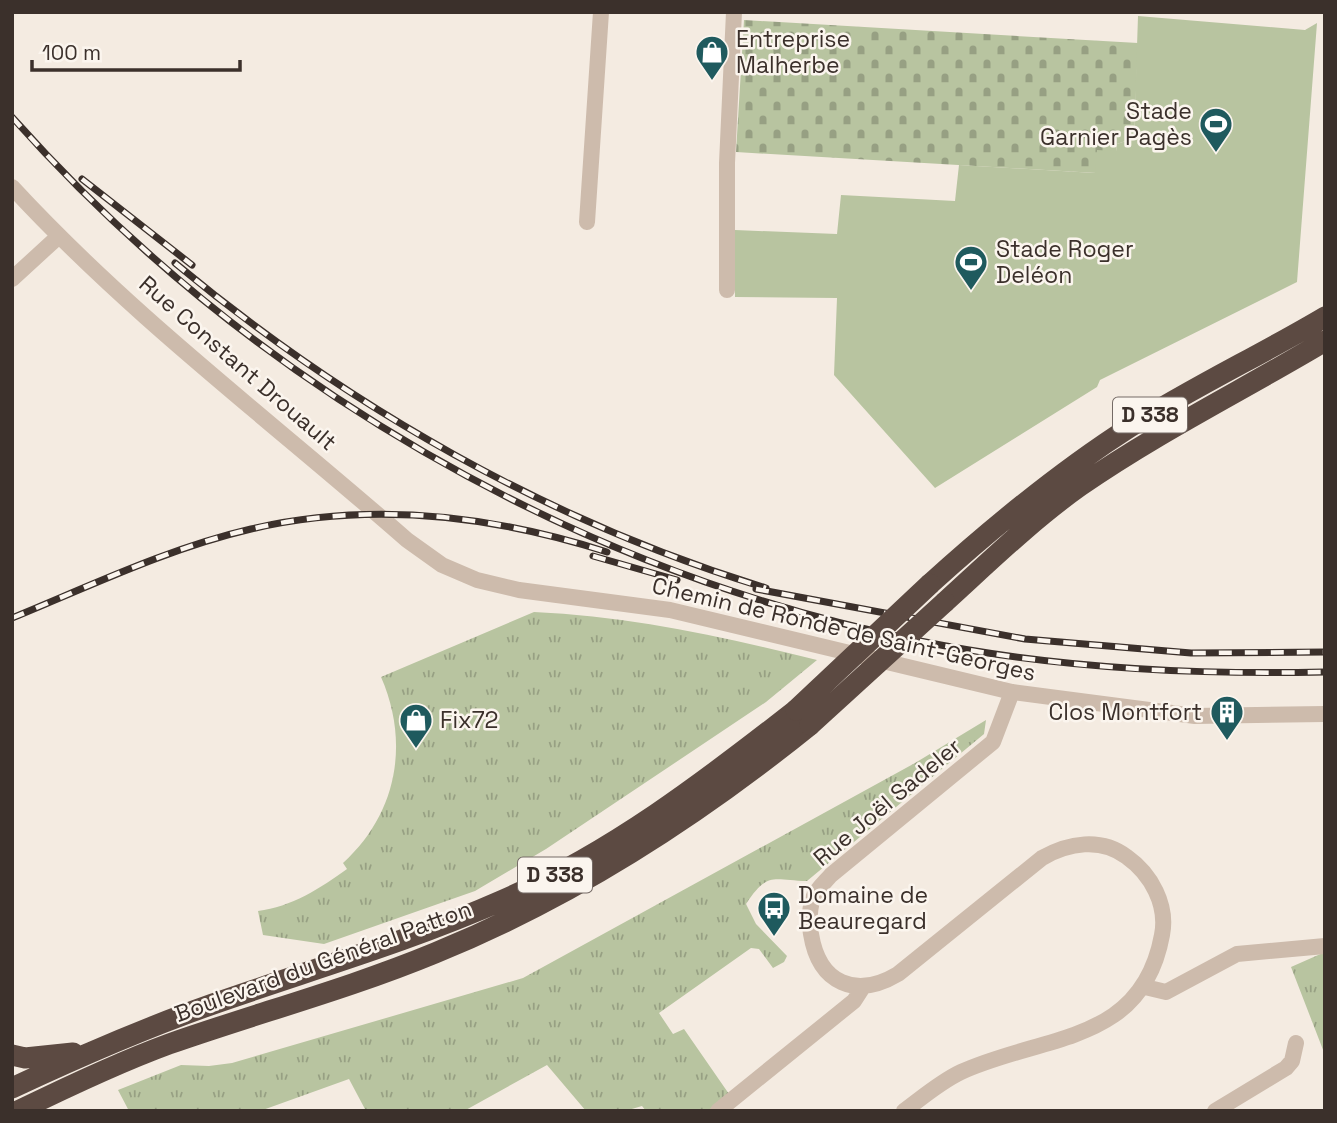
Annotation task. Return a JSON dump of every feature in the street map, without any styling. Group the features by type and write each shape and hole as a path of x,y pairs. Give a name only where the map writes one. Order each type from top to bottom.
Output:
{"highway":[{"name":"D 338","path":"1238,364 1325,301"},
{"name":"D 338","path":"1238,364 1325,317"},
{"name":"D 338","path":"1298,357 1325,341"},
{"name":"D 338","path":"1298,357 1325,347"},
{"name":"Boulevard du Général Patton","path":"18,1111 166,1045 352,984 510,921 659,838 734,786 810,725 1016,537 1078,488 1177,424 1298,357"},
{"name":"Boulevard du Général Patton","path":"12,1088 92,1051 214,1004 420,934 544,881 646,821 719,771 796,709 1001,520 1065,471 1131,427 1238,364"},
{"path":"55,1111 79,1095 146,1066 166,1045"},
{"name":"D 338","path":"12,1055 25,1058 92,1051"}],"street":[{"path":"587,222 601,12"},
{"path":"727,290 727,163 734,12"},
{"name":"Rue Constant Drouault","path":"12,187 59,236 174,341 407,540 442,565"},
{"path":"12,279 59,236"},
{"name":"Chemin de Ronde de Saint-Georges","path":"442,565 477,580 519,590 670,610 1012,692 1195,716 1325,715"},
{"name":"Rue Joël Sadeler","path":"863,987 840,981 827,974 818,958 809,922 814,896 831,875 993,742 1012,692"},
{"path":"718,1111 854,1001 863,987 880,985 898,974 1042,858 1061,847 1083,843 1125,855 1146,875 1158,896 1163,929 1158,958 1145,986 1125,1009 1105,1022 963,1071 941,1082 904,1111"},
{"path":"1145,986 1166,992 1237,954 1325,946"},
{"path":"1215,1111 1286,1068 1292,1061 1296,1043"}],"green space":[{"path":"1138,16 1305,30 1317,23 1297,282 1100,380 1097,387 935,488 834,375 837,298 735,297 735,230 837,234 841,195 955,201 959,165 1095,173 1097,150 1116,151 1117,144 1134,138"},
{"path":"744,20 1138,43 1134,138 1117,144 1116,151 1096,173 736,152"},
{"path":"534,612 641,623 817,660 766,702 546,849 475,891 324,944 263,935 258,911 305,896 347,869 343,863 376,823 393,776 396,752 390,702 381,677"},
{"path":"986,720 984,734 807,881 772,880 760,886 754,893 746,904 756,924 787,956 784,962 773,968 759,949 751,948 659,1013 673,1034 684,1029 729,1094 708,1111 646,1111 642,1106 625,1111 586,1111 547,1065 464,1111 366,1111 349,1079 260,1111 129,1111 118,1090 181,1065 232,1063 523,978 915,763"},
{"path":"1325,952 1325,1055 1291,967"}],"railway":[{"path":"12,117 104,212 204,300 311,380 424,452 542,514 664,567 791,609 920,641 1020,658 1172,671 1325,672"},
{"path":"82,179 192,265"},
{"path":"175,263 241,316 310,365 381,412 454,455 607,530 766,588"},
{"path":"12,618 190,546 296,520 386,514 430,516 519,529 607,552"},
{"path":"593,556 677,580"},
{"path":"756,589 1025,639 1191,653 1325,652"}],"place":[{"name":"Entreprise Malherbe","path":"712,82"},
{"name":"Stade Garnier Pagès","path":"1216,154"},
{"name":"Stade Roger Deléon","path":"971,292"},
{"name":"Clos Montfort","path":"1227,742"},
{"name":"Fix72","path":"416,750"},
{"name":"Domaine de Beauregard","path":"774,938"}]}
